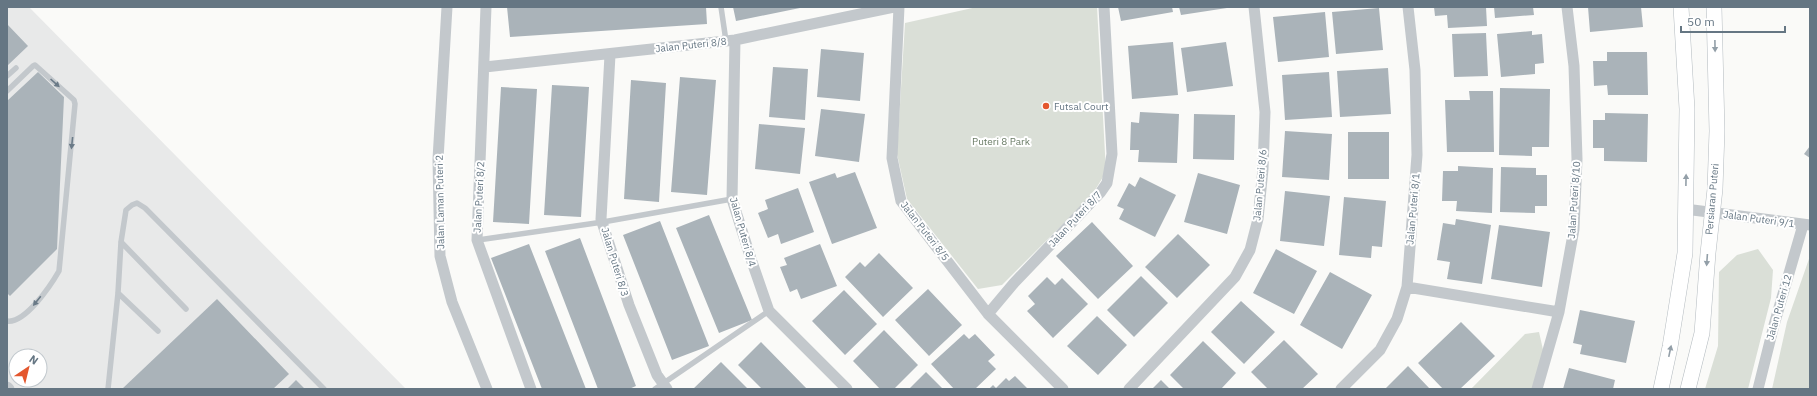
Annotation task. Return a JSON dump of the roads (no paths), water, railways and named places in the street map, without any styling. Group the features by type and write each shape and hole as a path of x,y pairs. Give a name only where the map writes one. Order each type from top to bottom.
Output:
{"main road":[{"path":"1661,389 1670,347 1685,253 1687,109 1681,7"},
{"name":"Persiaran Puteri","path":"1688,389 1702,333 1715,189 1716,130 1714,7"}],"street":[{"name":"Jalan Laman Puteri 2","path":"447,7 438,159 440,256 452,302 487,389"},
{"name":"Jalan Puteri 8/2","path":"486,7 478,240 532,389"},
{"name":"Jalan Puteri 8/8","path":"485,67 610,55 730,41 894,7"},
{"name":"Jalan Puteri 8/5","path":"899,7 892,158 901,201 988,314 1063,389"},
{"name":"Jalan Puteri 8/7","path":"988,314 1014,282 1100,194 1107,183 1112,154 1104,7"},
{"name":"Jalan Puteri 8/6","path":"1129,389 1234,277 1250,250 1258,219 1264,169 1265,112 1254,7"},
{"name":"Jalan Puteri 8/1","path":"1341,389 1380,350 1397,319 1407,287 1418,155 1415,70 1408,7"},
{"name":"Jalan Puteri 8/10","path":"1537,389 1559,312 1574,228 1577,159 1574,66 1567,7"},
{"name":"Jalan Puteri 8/4","path":"730,41 732,199 751,259 769,311 847,389"},
{"name":"Jalan Puteri 8/3","path":"610,55 602,204 603,222 629,305 661,388"},
{"name":"Jalan Puteri 9/1","path":"1685,209 1806,225"},
{"name":"Jalan Puteri 12","path":"1758,389 1774,325 1806,225"},
{"path":"1407,287 1559,312"}],"lane":[{"path":"720,7 730,41"},
{"path":"7,92 32,66 35,66 74,100 75,104 59,271 53,281 26,314 14,321 7,321"},
{"path":"7,76 16,68"},
{"path":"478,240 603,222 732,199"},
{"path":"108,389 118,293 121,242 126,210 137,203 145,208 324,389"},
{"path":"121,242 186,309"},
{"path":"118,293 158,331"},
{"path":"661,388 769,311"}],"place":[{"name":"Futsal Court","path":"1046,106"}],"park label":[{"name":"Puteri 8 Park","path":"1001,141"}]}
